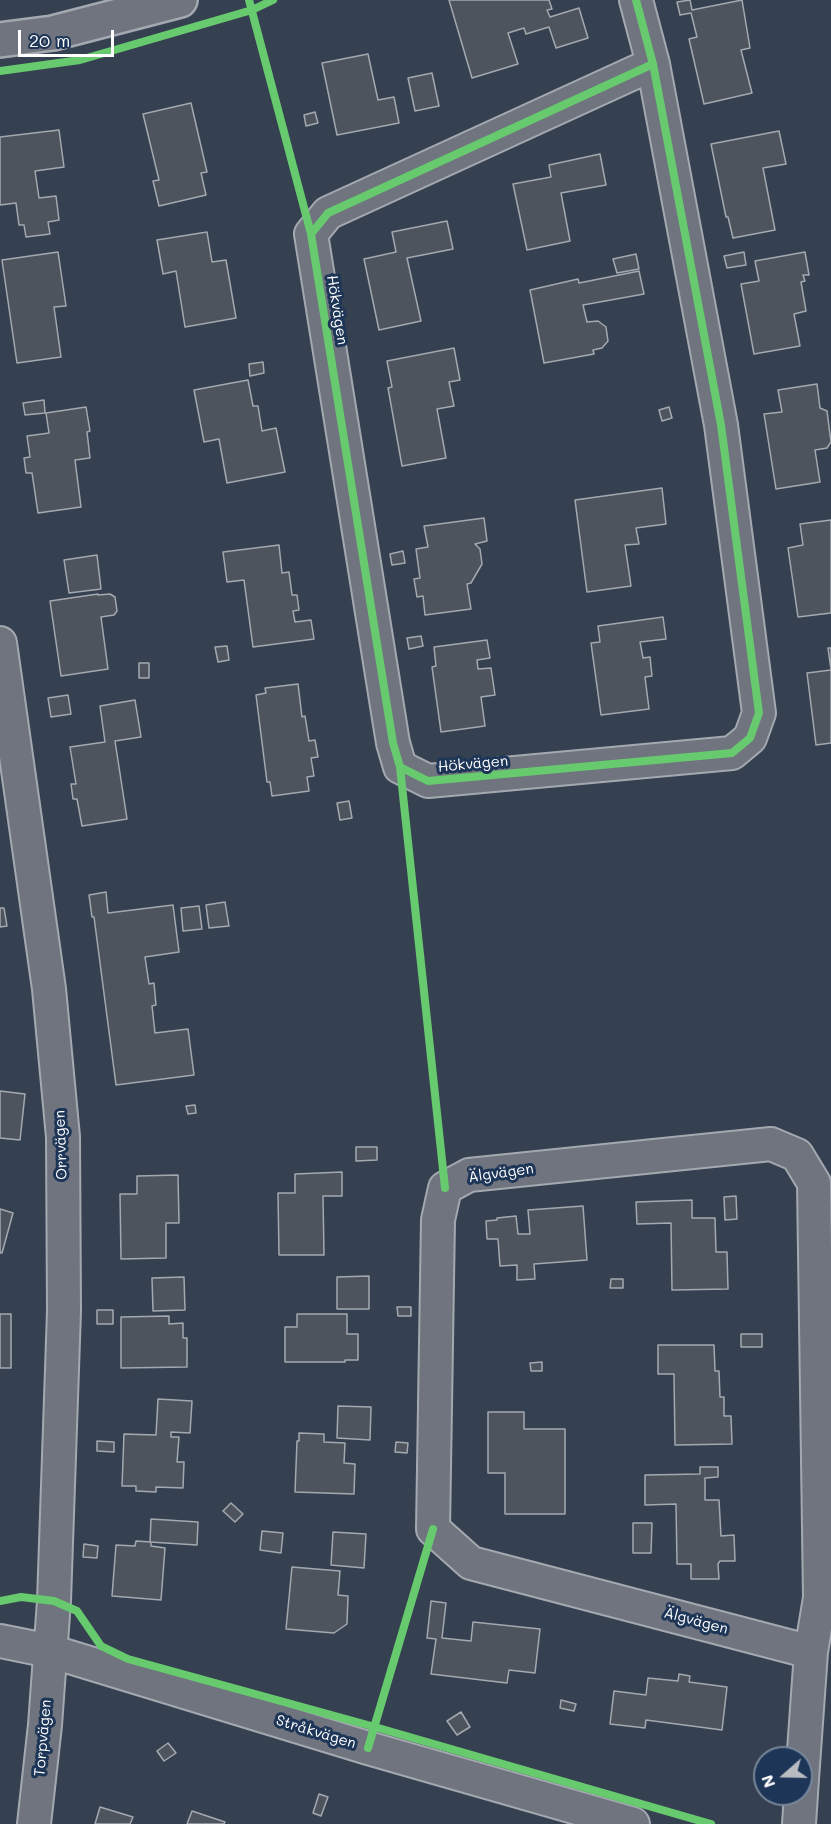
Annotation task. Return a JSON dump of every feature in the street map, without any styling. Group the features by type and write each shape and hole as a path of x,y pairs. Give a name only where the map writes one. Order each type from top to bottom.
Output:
{"street":[{"path":"0,40 53,33 180,0"},
{"name":"Hökvägen","path":"636,0 653,64 721,425 759,713 750,738 732,753 428,781 400,767 393,743 311,234 328,213 653,64"},
{"name":"Orrvägen","path":"0,643 49,989 63,1137 64,1311 54,1601 50,1651"},
{"name":"Älgvägen","path":"804,1746 811,1652 820,1598 814,1183 797,1155 771,1144 469,1175 445,1188 438,1220 433,1529 471,1563 811,1652"},
{"name":"Stråkvägen","path":"0,1641 50,1651 368,1748 633,1824"},
{"name":"Torpvägen","path":"34,1824 45,1725 50,1651"},
{"name":"Älgvägen","path":"799,1824 800,1806"}],"building":[{"path":"449,0 549,0 552,9 547,10 550,17 579,8 588,38 556,48 549,27 526,34 524,28 508,33 518,64 472,78"},
{"path":"690,0 692,10 742,0 750,48 741,50 752,93 704,104 689,39 697,37 691,13 680,15 677,2"},
{"path":"368,54 378,100 394,97 399,123 337,135 322,63"},
{"path":"432,73 439,106 415,111 408,78"},
{"path":"191,103 207,172 201,173 206,195 159,206 153,181 159,180 143,114"},
{"path":"315,112 318,123 306,126 304,115"},
{"path":"59,130 64,167 35,171 39,198 56,196 59,220 48,222 50,234 26,237 24,225 19,225 16,203 0,205 0,137"},
{"path":"779,131 786,164 763,168 775,230 733,238 728,217 726,217 711,144"},
{"path":"600,154 606,185 561,193 570,241 527,250 513,184 551,177 549,165"},
{"path":"447,221 453,249 407,258 421,321 379,330 364,259 396,252 392,232"},
{"path":"207,232 212,262 226,260 236,318 185,327 176,271 163,274 157,240"},
{"path":"58,252 66,306 54,307 61,357 17,363 2,260"},
{"path":"744,252 746,265 727,268 724,256"},
{"path":"805,252 809,275 803,275 805,281 801,282 806,311 794,314 800,346 754,354 741,284 759,281 755,261"},
{"path":"636,254 639,269 617,273 613,259"},
{"path":"639,271 644,294 583,305 587,322 598,321 606,327 608,341 602,348 593,350 594,354 544,363 530,290 578,279 579,283"},
{"path":"454,348 460,380 449,382 454,406 437,409 446,458 402,466 388,388 392,387 387,361"},
{"path":"263,362 264,373 250,376 249,364"},
{"path":"248,380 253,406 258,406 262,431 276,428 285,472 227,483 219,439 204,442 194,390"},
{"path":"817,384 820,408 827,411 831,442 827,448 815,450 820,482 776,489 764,414 782,412 778,390"},
{"path":"44,400 45,413 25,415 23,403"},
{"path":"86,407 90,431 87,432 90,458 75,460 81,507 38,513 32,473 26,473 24,458 30,457 27,436 49,433 46,413"},
{"path":"669,407 672,418 662,421 659,410"},
{"path":"662,488 666,524 636,528 639,544 625,545 631,586 587,592 575,500"},
{"path":"484,518 487,541 475,544 480,549 482,564 471,583 467,584 471,609 425,615 423,596 417,597 414,579 420,578 416,549 428,547 424,526"},
{"path":"831,520 831,613 798,617 788,548 803,545 800,524"},
{"path":"279,545 282,573 289,572 292,595 297,595 299,610 293,611 295,622 311,620 314,639 253,647 244,580 227,582 223,552"},
{"path":"403,551 405,563 392,565 390,554"},
{"path":"97,555 101,589 69,593 64,560"},
{"path":"110,594 115,597 117,611 114,615 101,617 108,669 61,676 50,601"},
{"path":"663,617 666,639 640,642 643,658 650,657 652,676 645,677 649,709 601,715 591,643 600,642 598,626"},
{"path":"421,636 423,646 409,649 407,638"},
{"path":"487,640 490,658 477,660 478,669 491,668 495,695 481,697 485,726 441,732 432,667 436,666 434,647"},
{"path":"227,646 229,660 218,662 215,647"},
{"path":"828,648 831,648 831,670"},
{"path":"139,663 149,663 149,678 139,678"},
{"path":"831,670 831,743 816,745 807,673"},
{"path":"298,684 302,717 305,716 309,741 315,740 318,757 311,758 314,776 307,777 309,791 272,796 270,782 267,782 256,695 266,693 265,688"},
{"path":"68,695 71,714 51,717 48,698"},
{"path":"135,700 141,737 115,741 127,819 82,826 77,799 73,799 71,784 76,784 70,747 105,742 100,706"},
{"path":"349,801 352,818 340,820 337,803"},
{"path":"106,892 108,913 173,905 179,952 145,957 149,984 154,983 156,1005 152,1006 155,1033 188,1029 194,1075 116,1085 94,917 92,917 89,895"},
{"path":"225,902 229,926 209,928 206,905"},
{"path":"199,906 202,929 183,931 181,908"},
{"path":"0,908 4,908 7,926 0,927"},
{"path":"0,1091 25,1094 20,1140 0,1138"},
{"path":"195,1105 196,1113 188,1114 186,1106"},
{"path":"356,1147 377,1147 377,1160 356,1161"},
{"path":"342,1172 342,1196 323,1196 324,1255 279,1255 278,1193 295,1193 295,1174"},
{"path":"178,1175 179,1223 166,1223 166,1258 121,1259 120,1194 137,1194 137,1176"},
{"path":"736,1196 737,1219 725,1220 724,1197"},
{"path":"692,1200 692,1218 715,1218 716,1252 727,1252 728,1289 672,1290 671,1223 637,1224 636,1202"},
{"path":"583,1206 587,1260 534,1264 535,1279 517,1280 517,1265 500,1266 498,1239 487,1239 486,1221 516,1216 518,1234 530,1234 528,1210"},
{"path":"0,1209 13,1213 2,1253 0,1253"},
{"path":"369,1276 369,1309 337,1309 337,1277"},
{"path":"184,1277 185,1310 153,1311 152,1278"},
{"path":"611,1279 623,1279 623,1288 610,1288"},
{"path":"397,1307 411,1307 411,1316 398,1316"},
{"path":"97,1310 113,1310 113,1324 97,1324"},
{"path":"0,1314 11,1314 11,1368 0,1368"},
{"path":"297,1314 347,1314 347,1334 358,1334 358,1360 285,1362 285,1327 297,1327"},
{"path":"169,1316 169,1324 183,1323 183,1338 187,1338 187,1367 121,1368 121,1317"},
{"path":"741,1334 762,1334 762,1347 741,1347"},
{"path":"658,1345 714,1345 715,1371 719,1371 720,1397 724,1397 724,1416 731,1416 732,1444 675,1445 674,1374 658,1374"},
{"path":"542,1362 542,1371 531,1371 530,1363"},
{"path":"158,1399 192,1401 190,1433 171,1432 171,1437 179,1437 177,1462 184,1462 183,1488 156,1487 156,1492 136,1491 136,1486 122,1486 124,1434 156,1435"},
{"path":"338,1406 371,1407 370,1440 337,1438"},
{"path":"488,1412 524,1412 524,1429 565,1429 565,1514 505,1514 505,1473 488,1473"},
{"path":"299,1433 324,1434 324,1442 345,1443 344,1463 355,1464 354,1494 295,1492"},
{"path":"97,1441 114,1442 114,1452 97,1451"},
{"path":"396,1442 408,1443 407,1453 395,1452"},
{"path":"700,1467 718,1467 718,1477 705,1478 705,1500 719,1500 721,1536 734,1535 735,1561 720,1561 718,1564 719,1579 691,1579 691,1564 677,1564 676,1504 645,1505 645,1475 700,1474"},
{"path":"231,1503 243,1514 235,1522 223,1511"},
{"path":"151,1519 198,1522 197,1545 150,1542"},
{"path":"633,1523 652,1523 651,1553 633,1553"},
{"path":"262,1531 283,1533 281,1553 260,1550"},
{"path":"333,1532 366,1534 364,1568 331,1565"},
{"path":"136,1541 151,1542 151,1546 165,1548 161,1600 112,1596 116,1545 135,1546"},
{"path":"84,1544 98,1546 97,1558 83,1557"},
{"path":"292,1567 340,1571 338,1595 348,1596 347,1624 334,1633 286,1629"},
{"path":"431,1601 446,1603 442,1638 471,1641 473,1622 540,1629 535,1673 509,1670 507,1683 431,1674 436,1639 427,1638"},
{"path":"679,1674 690,1676 689,1682 727,1687 722,1730 646,1720 645,1728 610,1724 614,1691 646,1695 648,1678 678,1681"},
{"path":"561,1700 576,1704 574,1711 560,1708"},
{"path":"461,1712 470,1727 457,1735 447,1721"},
{"path":"168,1743 176,1753 164,1761 157,1751"},
{"path":"319,1794 328,1797 321,1816 313,1813"},
{"path":"100,1807 133,1817 130,1824 95,1824"},
{"path":"192,1811 225,1822 224,1824 187,1824"}],"cycle path":[{"path":"249,0 311,234"},
{"path":"0,71 80,60 252,10 273,0"},
{"path":"636,0 653,64 721,425 759,713 750,738 732,753 428,781 400,767 393,743 311,234 328,213 653,64"},
{"path":"400,767 445,1188"},
{"path":"368,1748 433,1529"},
{"path":"0,1601 21,1597 54,1601 77,1611 101,1646 128,1659 375,1727 711,1824"}]}
